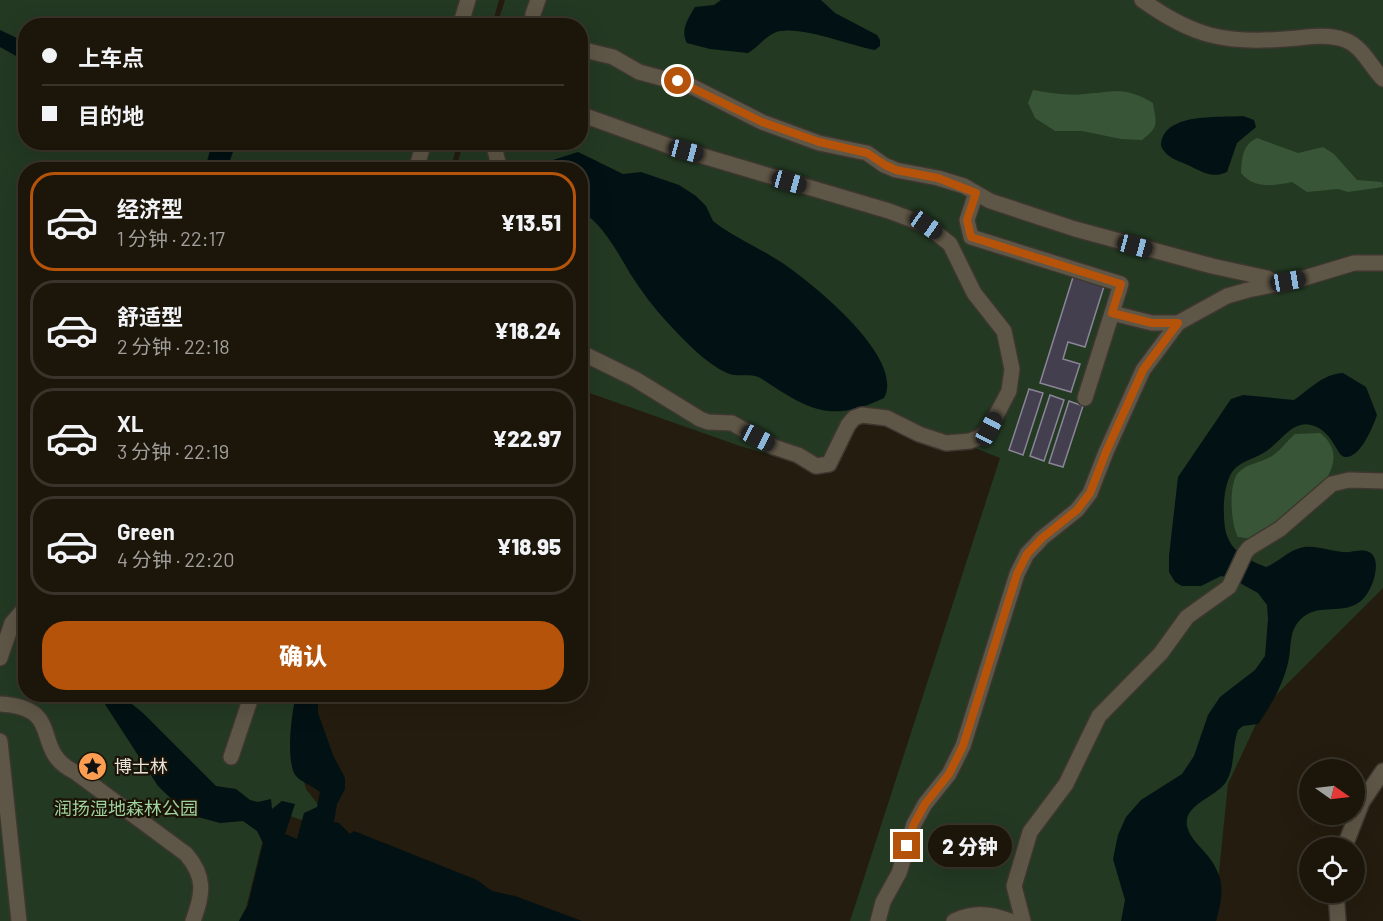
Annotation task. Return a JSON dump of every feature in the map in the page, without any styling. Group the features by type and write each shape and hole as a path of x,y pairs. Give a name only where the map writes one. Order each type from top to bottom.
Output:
{"street":[{"path":"462,18 468,0"},
{"path":"533,18 538,0"},
{"path":"1142,0 1201,34 1231,40 1258,41 1328,35 1347,40 1360,51 1383,79"},
{"path":"588,51 613,57 639,72 690,86 762,122 819,142 867,153 896,170 938,178 990,201 1075,229 1212,266 1267,278 1276,283"},
{"path":"588,117 669,146 889,211 926,225 939,234 954,250 975,293 1004,331 1012,369 1009,391 989,429 980,437 970,441 936,441 887,418 862,415 854,418 848,425 829,464 816,466 798,455 774,447 732,423 708,422 635,379 588,356"},
{"path":"971,237 967,220 976,193"},
{"path":"954,250 971,237"},
{"path":"971,237 1121,284 1085,398"},
{"path":"878,921 883,902 899,873 914,824 925,804 949,774 963,746 1017,574 1027,554 1077,510 1090,493 1143,370 1178,323 1227,296 1301,279 1354,263 1383,263"},
{"path":"1112,313 1152,323 1178,323"},
{"path":"1023,921 1014,886 1029,832 1066,784 1099,716 1161,653 1187,617 1211,602 1233,582 1245,553 1280,529 1332,483 1349,480 1383,481"},
{"path":"0,658 12,623 18,616"},
{"path":"231,757 249,702"},
{"path":"0,704 17,706 35,712 42,720 55,756 64,766 75,771 186,854 198,868 201,881 200,901 194,921"},
{"path":"0,741 19,921"},
{"path":"1348,837 1362,802 1383,771"},
{"path":"1337,903 1338,921"},
{"path":"954,921 975,914 989,914 1010,921"}],"green space":[{"name":"润扬湿地森林公园","path":"0,0 499,0 494,18 18,18 18,150 456,150 452,162 18,162 18,702 299,702 296,753 306,789 320,807 304,821 282,813 267,823 246,908 239,921 0,921"},
{"path":"505,0 1383,0 1383,588 1264,707 1228,784 1214,921 850,921 1000,458 902,419 856,414 831,473 737,445 588,392 588,162 458,162 461,150 588,150 588,18 499,18"},
{"path":"1033,90 1079,95 1112,91 1134,94 1153,103 1154,128 1142,140 1121,139 1082,131 1055,131 1035,118 1028,103"},
{"path":"1257,138 1298,153 1323,147 1334,154 1357,180 1382,182 1383,187 1348,192 1338,189 1307,192 1292,182 1264,185 1252,182 1241,173 1242,162 1248,144"},
{"path":"1320,433 1331,446 1333,459 1330,473 1321,486 1296,510 1259,535 1250,538 1238,537 1234,524 1232,495 1238,473 1272,456 1295,434"}],"shaded area":[{"path":"721,0 821,0 835,13 877,35 880,46 875,50 795,31 774,33 748,53 710,49 687,43 685,29 695,7 714,5"},
{"path":"0,30 18,39 18,57 0,47"},
{"path":"1243,116 1254,120 1256,127 1237,143 1227,172 1215,175 1204,173 1170,157 1161,146 1164,135 1171,127 1181,122 1206,117"},
{"path":"210,150 234,150 229,162 207,162"},
{"path":"578,152 623,174 641,172 679,185 696,196 706,206 713,221 795,272 852,322 881,363 887,381 884,398 849,410 820,410 793,398 758,377 736,375 719,369 680,336 657,311 603,231 588,216 588,162 551,162"},
{"path":"1343,373 1366,387 1377,415 1361,447 1351,456 1345,457 1319,428 1304,424 1292,429 1270,448 1232,472 1225,496 1225,528 1234,548 1245,557 1266,567 1303,547 1343,552 1362,550 1369,552 1373,556 1376,568 1373,582 1366,595 1355,605 1315,611 1307,614 1296,625 1286,671 1272,702 1258,724 1243,726 1238,730 1227,780 1223,786 1196,806 1187,818 1187,826 1191,835 1218,872 1221,896 1216,921 1121,921 1125,900 1113,859 1118,835 1126,817 1141,800 1182,774 1194,756 1208,715 1220,697 1255,670 1265,656 1267,605 1258,593 1231,578 1221,576 1201,586 1182,586 1175,582 1169,572 1178,477 1231,399 1243,395 1294,400 1323,379"},
{"path":"104,702 130,702 216,786 236,789 250,800 258,802 271,799 272,809 282,801 295,804 285,834 297,839 304,813 317,807 320,792 298,778 293,769 290,736 293,712 295,702 318,702 318,713 333,755 345,778 345,789 337,804 334,822 339,823 350,834 354,831 477,880 492,891 515,896 582,921 239,921 248,905 263,843 257,831 243,821 220,823 187,814 158,786"}],"building":[{"path":"1074,274 1105,283 1085,347 1068,342 1063,359 1080,364 1071,392 1040,383"},
{"path":"1029,389 1043,393 1023,455 1009,450"},
{"path":"1050,395 1064,400 1044,461 1030,456"},
{"path":"1069,401 1083,406 1063,467 1049,463"}],"place":[{"name":"博士林","path":"93,766"}],"route":[{"path":"678,81 762,122 819,142 867,153 896,170 938,178 964,186 976,193 967,220 971,237 1121,284 1112,313 1152,323 1178,323 1143,370 1090,493 1077,510 1042,538 1027,554 1017,574 963,746 949,774 925,804 914,824 907,846"}]}
